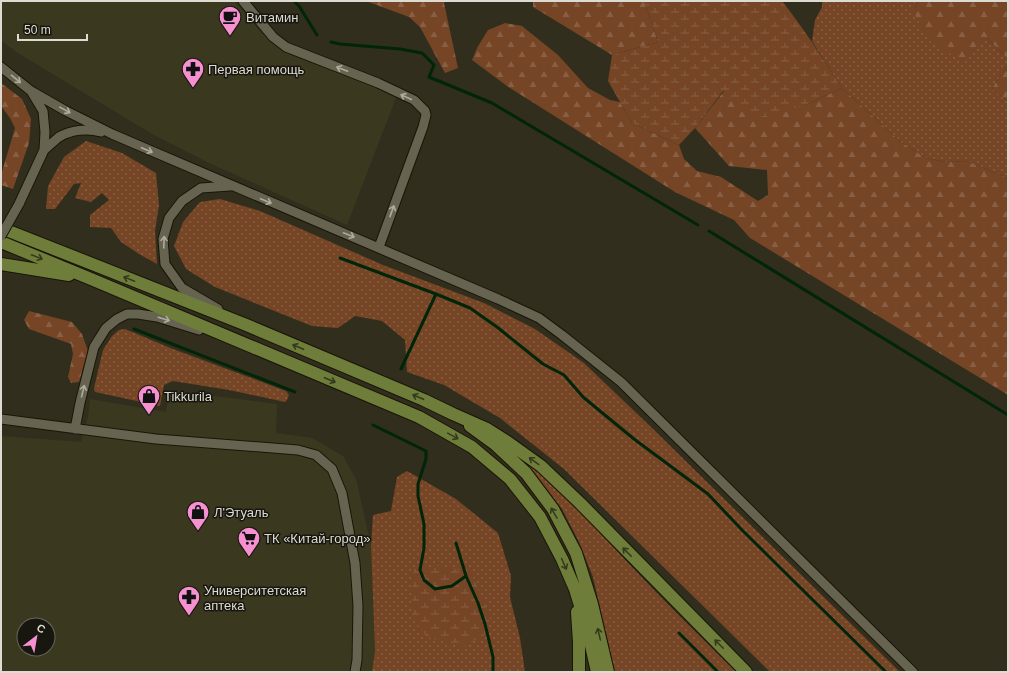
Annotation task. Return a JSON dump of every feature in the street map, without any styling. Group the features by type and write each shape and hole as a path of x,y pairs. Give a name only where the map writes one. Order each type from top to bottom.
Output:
{"main road":[{"path":"1,223 19,235"},
{"path":"1,228 244,324 417,397 488,429 541,466 580,503 746,672"},
{"path":"1,242 419,417 472,447 510,479 540,517 562,559 575,589 588,632 597,672"},
{"path":"1,264 91,279"},
{"path":"453,414 496,445 526,473 553,509 576,553 592,604 608,672"},
{"path":"575,589 580,672"}],"street":[{"path":"243,1 273,36 286,47 378,83 414,100 425,111 426,115 423,127 379,247"},
{"path":"1,66 31,90 66,111 112,134 231,186 498,298 539,318 593,358 621,382 912,672"},
{"path":"1,236 44,150 46,132 43,111 31,90"},
{"path":"44,150 60,137 75,131 92,129 112,134"},
{"path":"231,186 202,188 182,201 169,218 163,239 165,264 182,288 244,324"},
{"path":"75,429 94,347 106,328 117,319 128,314 157,317 242,343"},
{"path":"1,419 156,439 298,450 316,455 332,469 342,493 354,557 358,606 357,660 355,672"}],"shaded area":[{"path":"1,1 234,1 263,34 275,45 293,56 397,95 347,225 209,163 154,135 16,52 1,40"},
{"path":"169,390 277,404 276,433 312,438 343,456 356,479 371,545 375,651 372,672 1,672 1,436 81,442 88,417 90,399 166,412"}],"green space":[{"path":"366,1 445,1 444,3 458,68 445,73 420,27 409,17"},
{"path":"533,1 644,1 658,42 612,55 533,7"},
{"path":"644,1 782,1 798,22 842,88 805,105 759,118 723,91 695,128 679,145 632,123 608,81 612,55 658,42"},
{"path":"822,1 918,1 913,11 987,38 1008,59 1008,65 992,88 1008,102 1008,178 967,161 946,162 926,158 901,142 842,88 812,41 815,20 822,7"},
{"path":"918,1 1008,1 1008,59 987,38 962,61 929,41 913,11"},
{"path":"505,23 522,26 558,55 588,88 610,100 620,102 632,123 679,145 684,159 697,171 721,177 758,201 768,195 767,170 729,166 695,128 724,91 805,105 842,88 901,142 926,158 946,162 967,161 1008,178 1008,395 750,238 734,220 675,192 507,86 472,60 477,48 488,30"},
{"path":"1008,65 1008,102 992,88"},
{"path":"1,83 22,99 31,119 29,143 13,189 1,185 1,175 15,128 1,106"},
{"path":"86,141 122,153 156,173 159,205 155,231 157,264 121,242 111,228 90,227 90,215 109,200 102,193 91,202 75,198 81,183 74,184 55,209 46,209 48,186 64,157"},
{"path":"220,199 260,211 383,265 484,303 535,329 584,363 900,672 770,672 564,469 500,418 444,385 407,372 405,340 382,321 355,316 338,328 312,326 215,287 186,269 174,246 183,222 200,202"},
{"path":"29,311 72,322 82,334 88,351 79,382 71,383 68,377 73,354 71,344 29,329 24,320"},
{"path":"125,329 173,349 286,391 289,395 287,400 285,402 229,390 173,381 164,385 160,406 95,392 94,388 103,350 112,336 119,330"},
{"path":"522,457 564,495 642,578 736,672 615,672 593,577 579,542 562,509"},
{"path":"407,471 456,499 498,533 511,576 510,597 520,638 525,672 372,672 375,651 371,545 373,515 391,511 397,477"},
{"path":"438,566 471,572 490,618 484,636 462,647 427,637 412,618 414,569"}],"waterway":[{"path":"294,1 299,6 317,35"},
{"path":"331,42 400,49 422,53 434,65 429,77 492,103 698,225"},
{"path":"709,231 1008,415"},
{"path":"340,258 470,308 497,327 543,364 564,375 583,397 634,439 708,494 743,531 886,672"},
{"path":"401,369 436,294"},
{"path":"134,329 295,392"},
{"path":"373,425 426,451 426,459 418,484 418,496 424,524 424,548 420,570 424,580 435,589 452,586 466,576 478,603 485,624 493,657 493,672"},
{"path":"456,543 466,576"},
{"path":"679,633 718,672"}],"place":[{"name":"Витамин","path":"230,36"},
{"name":"Первая помощь","path":"193,88"},
{"name":"Tikkurila","path":"149,416"},
{"name":"Л'Этуаль","path":"198,532"},
{"name":"ТК «Китай-город»","path":"249,558"},
{"name":"Университетская аптека","path":"189,616"}]}
